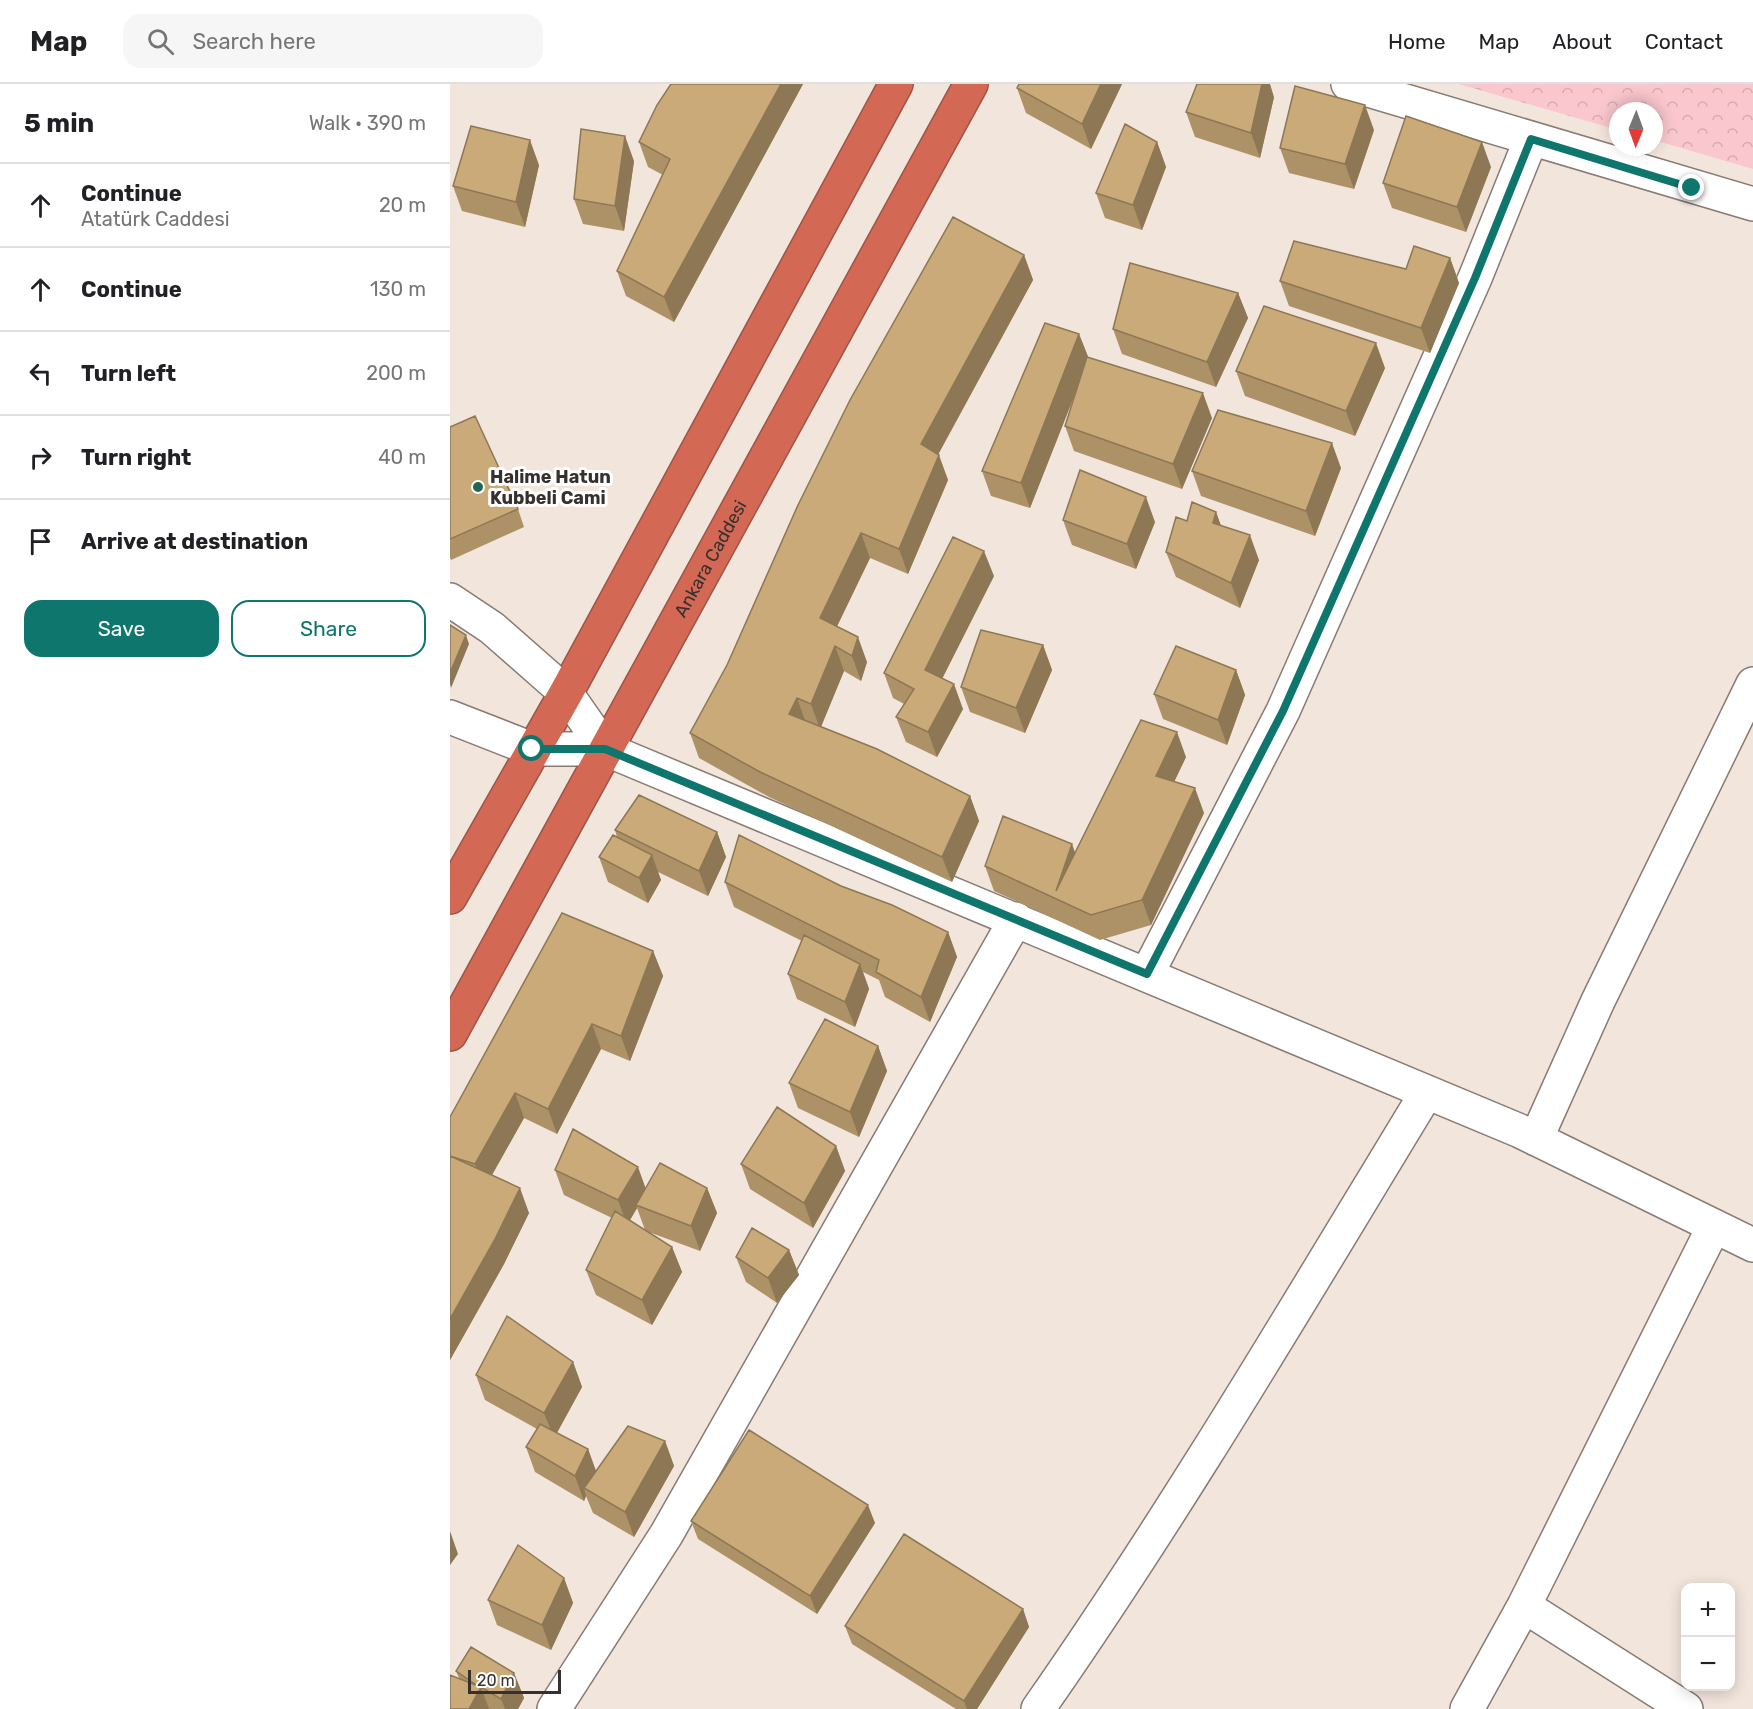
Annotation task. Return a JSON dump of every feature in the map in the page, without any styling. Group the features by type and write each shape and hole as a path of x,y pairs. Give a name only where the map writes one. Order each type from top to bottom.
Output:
{"highway":[{"path":"450,897 532,749 566,693 896,84"},
{"name":"Ankara Caddesi","path":"450,1034 971,84"}],"street":[{"path":"1348,84 1753,204"},
{"path":"1147,974 1283,711 1475,278 1531,139"},
{"path":"450,600 492,628 566,693 605,749"},
{"path":"1536,1139 1598,1001 1753,684"},
{"path":"450,717 532,749 605,749 1016,919 1536,1139 1753,1245"},
{"path":"554,1709 666,1535 1016,919"},
{"path":"1038,1709 1081,1649 1225,1422 1427,1092"},
{"path":"1467,1709 1524,1606 1714,1226"},
{"path":"1524,1606 1686,1709"}],"green space":[{"path":"1459,84 1753,84 1753,169 1663,143 1663,102 1609,102 1609,127"}],"building":[{"path":"671,84 781,84 664,297 617,271 670,159 639,142 657,105"},
{"path":"1019,84 1101,84 1082,124 1017,88"},
{"path":"1197,84 1262,84 1251,133 1186,112"},
{"path":"1295,86 1365,105 1345,164 1280,148"},
{"path":"1406,116 1482,142 1457,207 1383,183"},
{"path":"1125,124 1157,142 1133,205 1096,193"},
{"path":"471,126 530,140 516,202 453,186"},
{"path":"581,129 625,136 615,206 574,199"},
{"path":"953,217 1024,255 921,444 939,455 899,549 861,533 820,618 858,637 852,656 835,646 811,704 797,698 789,714 877,749 970,796 942,857 760,772 690,733 727,665 798,505 850,400"},
{"path":"1294,241 1406,269 1414,246 1450,258 1421,328 1280,281"},
{"path":"1130,263 1238,293 1207,362 1113,329"},
{"path":"1264,306 1376,343 1346,411 1236,371"},
{"path":"1045,323 1079,334 1021,483 982,471"},
{"path":"1087,357 1203,393 1173,464 1065,426"},
{"path":"1218,410 1332,443 1306,511 1192,471"},
{"name":"Halime Hatun Kubbeli Cami","path":"475,416 518,509 450,539 450,427"},
{"path":"1080,470 1146,497 1127,544 1063,520"},
{"path":"1192,502 1216,512 1213,523 1250,535 1231,583 1166,552 1176,517 1187,521"},
{"path":"953,537 984,551 925,670 954,684 928,732 896,717 914,689 884,673"},
{"path":"450,625 466,635 450,673"},
{"path":"981,630 1043,645 1016,708 961,687"},
{"path":"1176,646 1236,670 1218,720 1154,694"},
{"path":"1141,720 1177,732 1156,776 1195,788 1142,900 1091,915 985,866 1003,816 1072,844 1056,891"},
{"path":"639,795 717,832 699,871 615,830"},
{"path":"613,835 652,855 639,878 599,857"},
{"path":"739,835 841,886 892,905 948,932 921,997 876,972 879,960 725,882"},
{"path":"562,913 653,951 621,1036 592,1024 548,1109 515,1093 475,1164 450,1156 450,1117"},
{"path":"804,935 860,964 845,1002 788,974"},
{"path":"825,1019 878,1046 850,1112 789,1083"},
{"path":"777,1107 836,1146 804,1203 741,1164"},
{"path":"573,1129 638,1167 618,1200 555,1170"},
{"path":"450,1156 520,1188 495,1239 450,1319"},
{"path":"660,1163 707,1188 691,1226 636,1205"},
{"path":"615,1211 672,1247 642,1300 586,1270"},
{"path":"752,1228 789,1250 768,1278 736,1257"},
{"path":"507,1316 573,1362 544,1413 476,1375"},
{"path":"540,1424 588,1449 575,1476 526,1447"},
{"path":"628,1426 665,1441 625,1512 584,1488"},
{"path":"749,1430 868,1505 810,1596 691,1521"},
{"path":"904,1534 1023,1609 964,1701 845,1626"},
{"path":"518,1545 564,1578 542,1625 488,1600"},
{"path":"471,1647 514,1673 501,1699 481,1687 469,1709 450,1709 450,1675 478,1686 456,1671"}],"place":[{"name":"Halime Hatun Kubbeli Cami","path":"478,487"}],"route":[{"path":"532,749 605,749 1147,974 1283,711 1475,278 1531,139 1692,188"}]}
